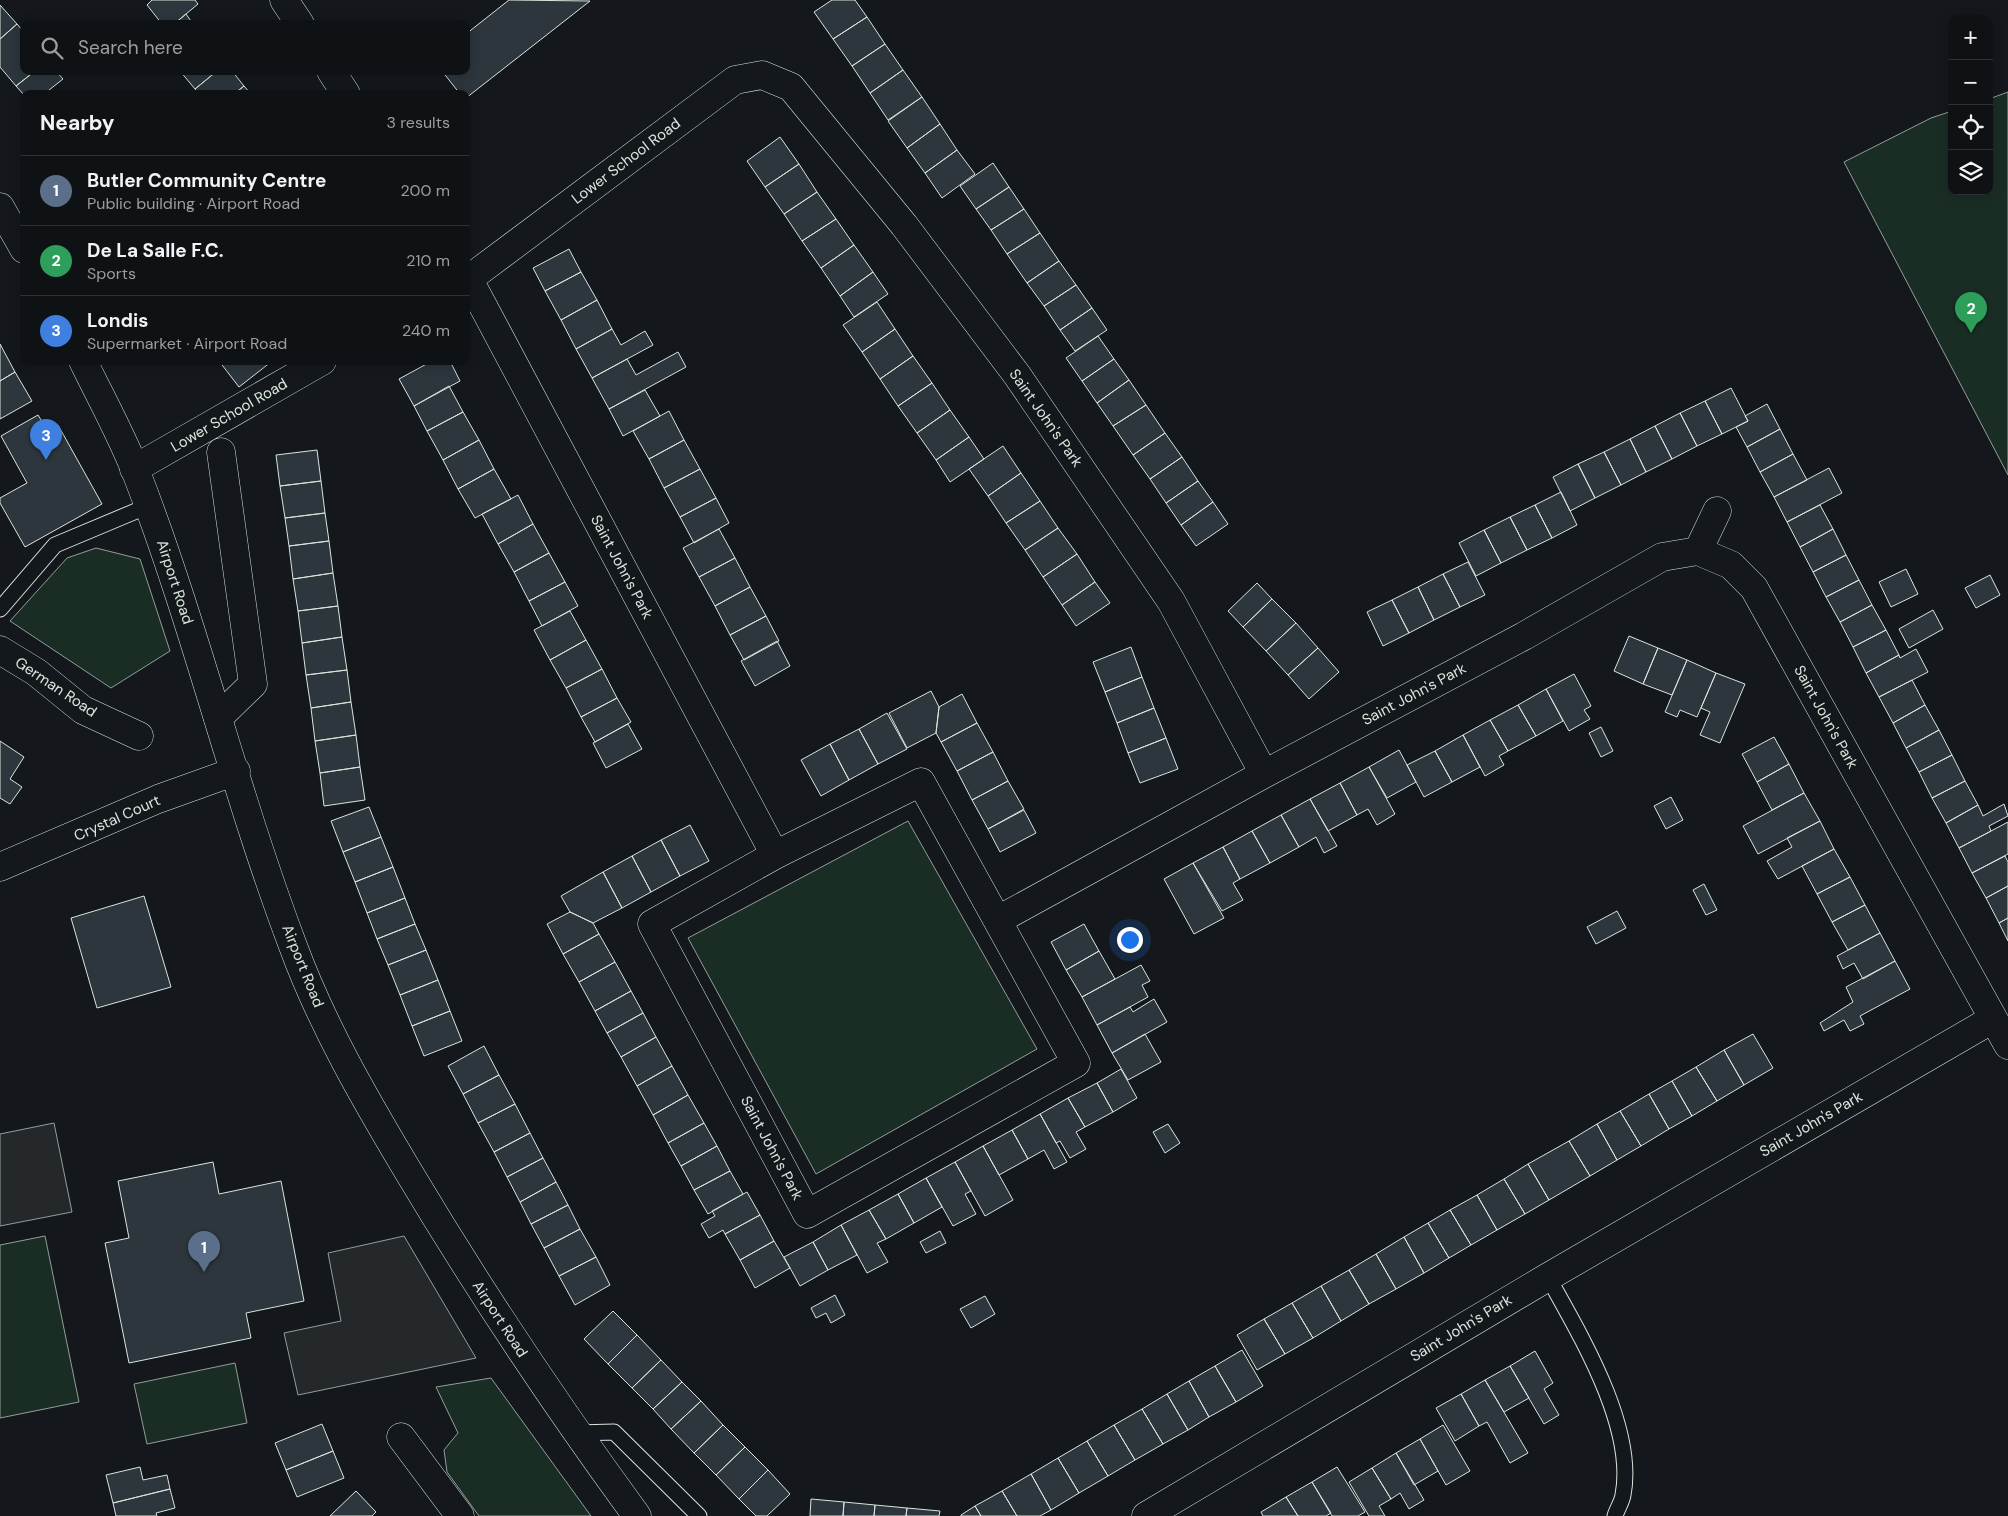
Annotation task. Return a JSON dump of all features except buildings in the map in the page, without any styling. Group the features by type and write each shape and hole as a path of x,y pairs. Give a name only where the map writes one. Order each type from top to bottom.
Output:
{"street":[{"path":"284,0 297,20"},
{"path":"334,75 343,90"},
{"name":"Lower School Road","path":"470,276 734,80 762,75 791,87"},
{"name":"Saint John's Park","path":"791,87 904,225 1017,375 1171,600 1264,774"},
{"path":"0,207 20,242"},
{"name":"Saint John's Park","path":"470,284 775,855"},
{"name":"Airport Road","path":"85,365 134,469 148,506 293,948 345,1060 453,1246 577,1433 637,1516"},
{"name":"Lower School Road","path":"134,469 315,365"},
{"path":"218,718 253,684 221,452"},
{"path":"1698,551 1717,511"},
{"name":"Saint John's Park","path":"998,920 1264,774 1524,636 1662,557 1698,551 1731,565 1754,588 1993,1018 1548,1277 1155,1514"},
{"name":"German Road","path":"0,650 36,672 83,710 139,736"},
{"name":"Crystal Court","path":"0,867 158,799 236,772"},
{"name":"Saint John's Park","path":"921,782 998,920 1076,1063 806,1214 652,924 775,855 921,782"},
{"path":"1993,1018 2008,1045"},
{"path":"401,1437 460,1516"}],"lane":[{"path":"0,609 55,545 148,506"},
{"path":"1548,1277 1583,1339 1612,1406 1624,1443 1623,1495 1615,1516"},
{"path":"577,1433 614,1432 698,1516"}],"green space":[{"path":"2008,92 2008,475 1844,162 1931,118 1948,112 1948,195 1993,195 1993,98"},
{"path":"96,548 140,559 170,651 111,688 10,621 67,558"},
{"path":"908,821 1037,1049 816,1174 688,938"},
{"path":"45,1236 79,1402 0,1418 0,1245"},
{"path":"235,1363 247,1423 147,1444 134,1384"},
{"path":"491,1378 591,1516 479,1516 447,1472 444,1450 458,1433 436,1387"}],"shaded area":[{"path":"54,1123 72,1212 0,1226 0,1134"},
{"path":"404,1236 476,1358 298,1395 284,1333 341,1321 328,1253"}],"place":[{"name":"De La Salle F.C.","path":"1971,333"},
{"name":"Londis","path":"46,460"},
{"name":"Butler Community Centre","path":"204,1272"}]}
